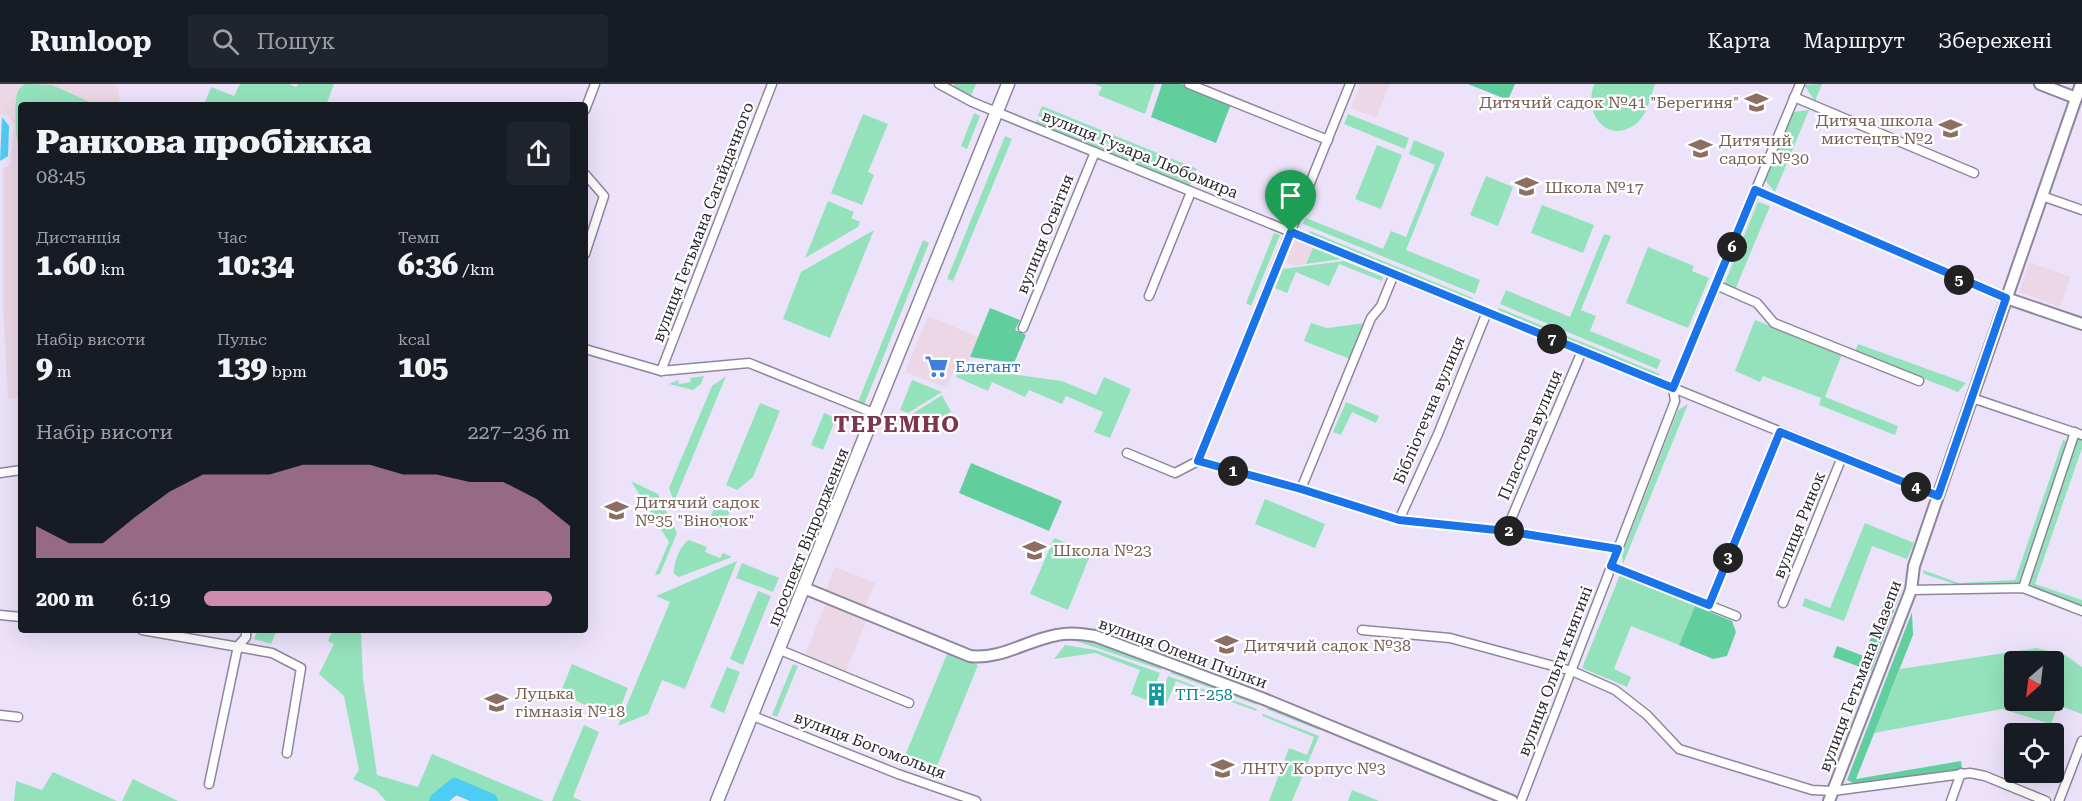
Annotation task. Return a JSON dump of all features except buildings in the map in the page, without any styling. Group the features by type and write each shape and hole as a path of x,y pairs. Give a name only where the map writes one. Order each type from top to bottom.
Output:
{"main road":[{"name":"проспект Відродження","path":"717,801 1008,84"}],"street":[{"path":"588,102 595,84"},
{"name":"вулиця Гетьмана Сагайдачного","path":"661,370 772,84"},
{"path":"939,84 997,112"},
{"path":"1189,84 1328,140"},
{"path":"1127,453 1175,473 1198,461 1350,84"},
{"name":"вулиця Ольги княгині","path":"1521,801 1675,400 1673,388 1800,84"},
{"path":"2040,84 2079,99"},
{"name":"вулиця Гетьмана Мазепи","path":"1831,796 1911,590 1914,566 2042,196 2079,99 2081,84"},
{"path":"1794,97 1974,172"},
{"name":"вулиця Гузара Любомира","path":"997,112 1938,496"},
{"name":"вулиця Освітня","path":"1023,328 1095,152"},
{"path":"588,177 604,196 588,245"},
{"path":"1755,190 2006,298 2082,324"},
{"path":"1149,296 1191,192"},
{"path":"2042,196 2082,210"},
{"path":"1301,489 1371,318 1381,306 1394,274"},
{"path":"1716,285 1757,303 1774,322 1919,381"},
{"name":"Бібліотечна вулиця","path":"1399,520 1438,434 1487,312"},
{"path":"588,350 661,370 749,363 876,414"},
{"name":"Пластова вулиця","path":"1506,531 1582,351"},
{"path":"1972,398 2079,433 2023,588"},
{"path":"1709,605 1780,432"},
{"name":"вулиця Ринок","path":"1783,603 1842,458"},
{"path":"1198,461 1301,489 1399,520 1506,531 1618,549"},
{"path":"0,473 18,470"},
{"path":"1611,566 1736,616"},
{"name":"вулиця Олени Пчілки","path":"804,588 970,656 983,658 1056,635 1071,633 1095,636 1264,699 1512,801"},
{"path":"1911,590 2023,588 2082,611"},
{"path":"0,615 18,617"},
{"path":"1362,630 1450,638 1572,671 1615,690 1647,715 1679,749 1831,796 1961,773 1984,776 2046,801"},
{"path":"160,633 272,653 301,668 287,753"},
{"path":"209,784 238,646 246,638 246,633"},
{"path":"780,650 909,703"},
{"path":"0,715 18,717"},
{"name":"вулиця Богомольця","path":"753,716 898,774 976,801"},
{"path":"2059,801 2082,741"},
{"path":"1951,801 1961,773"}],"shaded area":[{"path":"0,84 112,84 118,86 120,102 18,102 18,398 8,398 3,307 3,168 10,165 14,124 7,115 0,115"},
{"path":"1360,84 1390,84 1376,118 1351,108"},
{"path":"1295,239 1314,246 1306,264 1295,266 1286,262"},
{"path":"2029,262 2071,277 2060,307 2019,292"},
{"path":"928,316 978,337 967,364 958,361 947,388 905,372"},
{"path":"835,567 875,583 865,608 825,592"},
{"path":"826,603 867,619 846,672 805,655"}],"green space":[{"path":"25,84 52,85 89,102 18,102 18,144 15,114 16,96"},
{"path":"240,84 289,84 296,87 298,84 334,84 327,102 205,102 211,87 234,96"},
{"path":"955,84 976,84 971,96 954,87"},
{"path":"1094,84 1155,84 1145,114 1098,95 1102,87"},
{"path":"1162,84 1181,84 1231,104 1216,143 1151,117"},
{"path":"1468,84 1515,84 1508,100"},
{"path":"1594,84 1655,84 1641,119 1628,129 1618,131 1602,125 1596,117 1592,108 1591,96"},
{"path":"1822,84 1815,101 1804,85"},
{"path":"1042,106 1197,169 1193,178 1038,116"},
{"path":"1809,110 1775,192 1765,180 1793,112"},
{"path":"974,113 980,116 967,149 961,146"},
{"path":"863,114 888,124 868,172 874,175 862,205 831,193"},
{"path":"1348,114 1409,138 1405,149 1344,124"},
{"path":"1037,120 1191,182 1190,186 1035,124"},
{"path":"1005,136 1012,139 953,281 947,279"},
{"path":"1414,140 1445,153 1406,250 1480,280 1475,294 1303,224 1306,218 1383,249 1391,231 1406,237 1435,165 1409,154"},
{"path":"1377,145 1402,155 1381,209 1355,199"},
{"path":"1486,176 1513,187 1498,226 1470,215"},
{"path":"828,201 854,212 851,218 860,222 858,227 805,258"},
{"path":"1758,202 1770,206 1735,290 1724,285"},
{"path":"1542,205 1594,225 1583,253 1531,233"},
{"path":"874,230 830,338 783,319 801,272"},
{"path":"1310,231 1473,298 1472,301 1308,234"},
{"path":"1274,233 1280,235 1251,306 1246,303"},
{"path":"1604,234 1611,236 1581,310 1596,316 1590,331 1661,360 1657,369 1500,304 1506,290 1570,317"},
{"path":"923,240 929,243 864,405 858,402"},
{"path":"1648,247 1694,266 1692,271 1709,278 1688,328 1626,303"},
{"path":"1313,248 1341,259 1306,264"},
{"path":"1344,261 1383,277 1382,281 1339,264 1329,286 1296,272 1287,293 1275,288 1283,269"},
{"path":"990,308 1020,320 1015,330 1026,335 1014,363 970,357"},
{"path":"1499,308 1660,374 1658,377 1497,311"},
{"path":"1755,320 1842,354 1825,397 1898,426 1895,435 1819,405 1821,398 1763,376 1760,382 1735,371"},
{"path":"1311,323 1327,328 1365,323 1350,359 1304,341"},
{"path":"1858,344 1966,383 1958,392 1855,352"},
{"path":"989,371 1062,381 1096,395 1104,377 1131,389 1110,438 1094,432 1103,412 1066,396 1062,404 1029,390 1025,397 992,382 988,391 956,377 957,373"},
{"path":"704,376 701,384 693,390 669,384 678,380 679,384 691,382 690,378"},
{"path":"726,376 674,502 669,488 712,386"},
{"path":"912,380 942,392 908,413 900,410"},
{"path":"942,395 951,412 936,420 912,414"},
{"path":"1346,402 1379,416 1376,423 1352,412 1341,435 1333,432"},
{"path":"760,403 780,411 753,477 737,490 726,485"},
{"path":"1688,404 1623,564 1622,555 1678,410"},
{"path":"824,413 836,418 823,450 811,445"},
{"path":"2077,436 2082,438 2082,448 2035,584 2082,600 2082,607 2027,586"},
{"path":"2063,440 2069,442 2021,585 1958,585 1924,574 1923,570 1959,583 2015,580"},
{"path":"971,463 1062,501 1049,531 959,493"},
{"path":"631,481 658,494 677,533 660,574 655,575 669,542"},
{"path":"719,498 733,504 723,528 708,522"},
{"path":"1265,499 1325,524 1315,548 1255,524"},
{"path":"1865,523 1914,543 1907,559 1872,546 1844,621 1802,606 1805,598 1830,608"},
{"path":"1054,538 1091,553 1068,610 1030,594"},
{"path":"689,540 707,547 705,552 720,558 723,553 732,557 679,577 674,574 676,560 680,550"},
{"path":"737,561 685,689 662,680 648,714 618,726 670,602 656,596"},
{"path":"742,563 779,578 773,592 736,578"},
{"path":"1620,575 1695,606 1679,645 1631,626 1614,669 1631,677 1627,687 1582,668"},
{"path":"1890,585 1902,589 1871,671 1833,657 1837,646 1864,656"},
{"path":"758,591 771,596 743,665 730,659"},
{"path":"1695,606 1732,621 1736,632 1727,656 1713,659 1679,645"},
{"path":"1912,612 1913,635 1856,779 1961,761 1962,770 1855,784 1847,780"},
{"path":"257,633 276,633 271,644 254,639"},
{"path":"332,633 361,633 363,679 377,775 418,787 432,754 544,801 476,801 457,791 444,801 386,801 376,790 353,779 359,770 344,696 319,674 334,644 328,641"},
{"path":"1077,638 1100,641 1159,663 1162,670 1076,641"},
{"path":"1065,645 1096,650 1160,673 1149,699 1159,703 1168,676 1257,709 1256,711 1176,681 1165,707 1131,694 1140,670 1095,653 1054,659"},
{"path":"2037,648 2049,651 2017,651"},
{"path":"948,652 978,665 933,776 902,763"},
{"path":"2004,653 2004,710 1874,733 1900,669"},
{"path":"2064,655 2082,667 2082,714 2064,707"},
{"path":"572,664 628,688 616,718 560,694"},
{"path":"793,664 798,666 777,717 772,715"},
{"path":"727,667 740,672 724,713 710,707"},
{"path":"1175,670 1254,699 1257,705 1170,673"},
{"path":"1272,707 1317,725 1319,730 1266,709"},
{"path":"2009,711 2056,711 2051,723"},
{"path":"1263,714 1319,736 1292,801 1269,801 1289,748 1307,755 1314,737 1262,716"},
{"path":"584,725 599,732 573,797 582,801 552,801"},
{"path":"53,772 117,801 14,801 16,781 42,790"},
{"path":"133,779 178,801 122,801"},
{"path":"1352,790 1379,801 1348,801"}],"water":[{"path":"2,117 9,126 8,156 0,161"}],"waterway":[{"path":"437,801 455,786 490,801"}],"place":[{"name":"Дитячий садок №41 \"Берегиня\"","path":"1757,102"},
{"name":"Дитяча школа мистецтв №2","path":"1951,129"},
{"name":"Дитячий садок №30","path":"1701,149"},
{"name":"Школа №17","path":"1527,187"},
{"name":"Елегант","path":"937,366"},
{"name":"Дитячий садок №35 \"Віночок\"","path":"617,511"},
{"name":"Школа №23","path":"1035,550"},
{"name":"Дитячий садок №38","path":"1226,645"},
{"name":"ТП-258","path":"1157,694"},
{"name":"Луцька гімназія №18","path":"497,702"},
{"name":"ЛНТУ Корпус №3","path":"1223,768"}],"district":[{"name":"ТЕРЕМНО","path":"897,424"}],"route":[{"path":"1755,190 1964,282 2006,298 1938,496 1780,432 1709,605 1611,566 1618,549 1506,531 1399,520 1301,489 1198,461 1291,232 1673,388 1755,190"}]}
